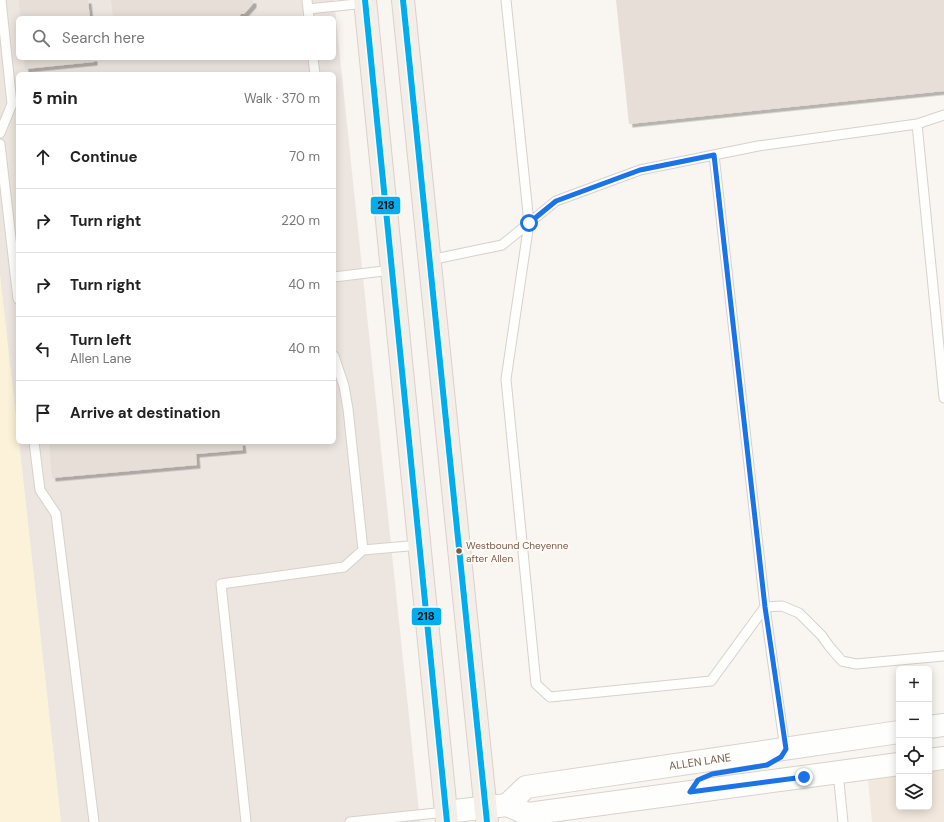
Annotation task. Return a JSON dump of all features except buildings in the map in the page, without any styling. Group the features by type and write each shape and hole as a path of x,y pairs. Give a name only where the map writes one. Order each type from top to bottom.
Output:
{"main road":[{"path":"403,0 486,815"},
{"path":"366,2 447,817 486,815 507,805 528,814 896,764"},
{"path":"932,727 944,725"},
{"name":"ALLEN LANE","path":"507,805 526,787 896,732"},
{"path":"690,792 698,780 712,774 767,765 781,757 786,749"},
{"path":"932,760 944,758"}],"lane":[{"path":"0,134 12,104 1,0"},
{"path":"506,0 529,223 506,379 536,684 550,697 711,681 765,607"},
{"path":"308,9 366,2"},
{"path":"313,60 315,72"},
{"path":"429,260 502,245 556,201 640,170 758,146 917,124 944,115"},
{"path":"917,124 944,398"},
{"path":"0,144 16,282"},
{"path":"714,155 765,607 786,749"},
{"path":"336,277 393,270"},
{"path":"336,362 344,386 348,409 363,550"},
{"path":"34,444 40,490 56,514 94,822"},
{"path":"246,822 221,584 344,567 363,550 420,545"},
{"path":"765,607 782,606 799,613 822,636 828,646 842,661 856,664 944,656"},
{"path":"838,772 843,822"},
{"path":"350,822 447,817"}],"shaded area":[{"path":"0,0 334,0 336,16 16,16 16,60 336,60 336,19 420,822 61,822 19,444 336,444 336,72 16,72 16,419 0,276"},
{"path":"944,770 944,822 872,822 868,780 896,776 896,810 932,810 932,772"}],"sand":[{"path":"0,276 16,419 16,444 19,444 61,822 0,822"}],"transit line":[{"name":"218","path":"365,0 447,822"},
{"name":"218","path":"403,0 487,822"}],"place":[{"name":"Westbound Cheyenne after Allen","path":"459,551"}],"route":[{"path":"529,223 556,201 640,170 714,155 765,607 786,749 781,757 767,765 712,774 698,780 690,792 804,777"}]}
